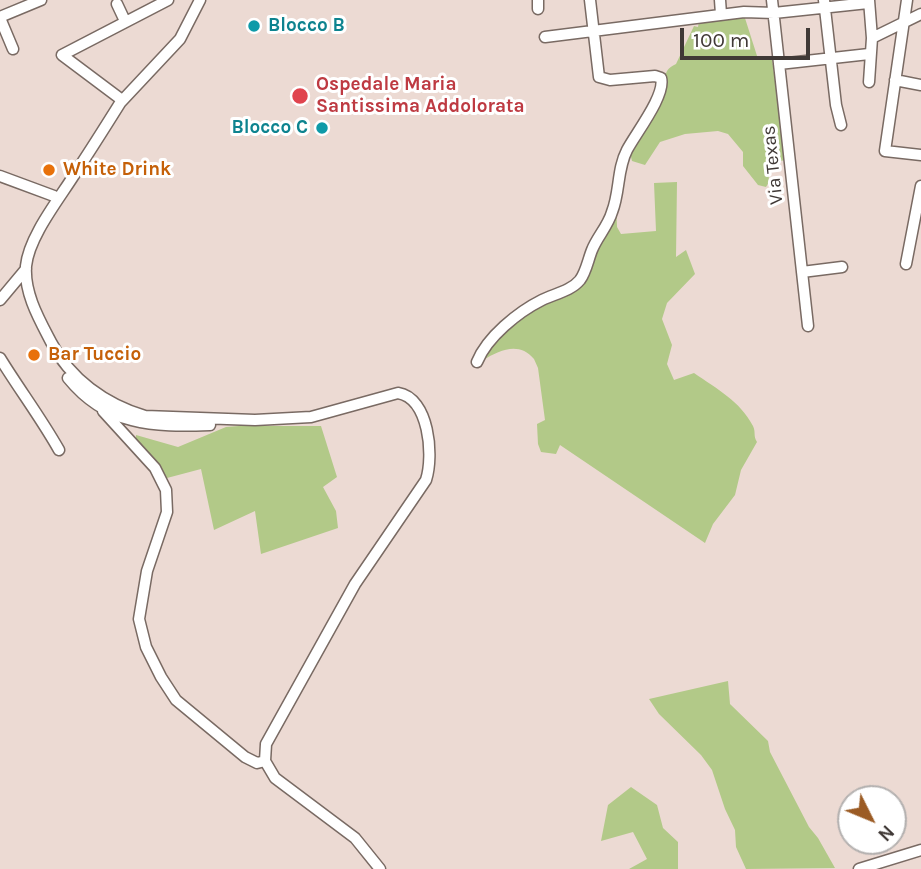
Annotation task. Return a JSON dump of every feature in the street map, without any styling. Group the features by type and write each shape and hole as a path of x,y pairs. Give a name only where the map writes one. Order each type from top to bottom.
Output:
{"street":[{"path":"13,49 0,17 41,0"},
{"path":"122,100 62,55 168,0"},
{"path":"200,0 180,39 122,100 95,134 54,196 27,245 21,263 33,306 68,369 90,388 133,412 145,416 255,420 311,417 354,407 389,394 406,394 421,411 430,459 426,480 355,584 266,744 265,761 275,778 355,838 380,869"},
{"path":"477,362 486,345 500,330 540,301 577,283 612,212 626,152 646,120 662,82 661,78 655,76 610,79 599,77 590,0"},
{"path":"720,0 722,14"},
{"name":"Via Texas","path":"772,0 808,326"},
{"path":"907,0 885,151 921,155"},
{"path":"545,37 722,14 774,13 825,4 869,1 872,38 869,82"},
{"path":"117,4 125,21"},
{"path":"825,4 841,125"},
{"path":"872,38 921,14"},
{"path":"779,64 869,54"},
{"path":"895,80 921,85"},
{"path":"0,299 24,271 40,230 122,100"},
{"path":"0,176 54,196"},
{"path":"906,264 921,186"},
{"path":"911,238 921,245"},
{"path":"802,272 842,267"},
{"path":"24,271 28,307 53,357 71,382 95,402 155,468 166,490 167,512 147,571 139,619 146,647 161,677 184,707 244,757 257,763 265,761"},
{"path":"0,358 59,450"},
{"path":"95,402 128,421 164,427 255,420"},
{"path":"859,869 921,850"}],"green space":[{"path":"744,15 758,59 772,59 786,160 768,163 769,182 766,187 758,185 743,166 743,152 728,134 718,131 685,134 660,142 645,165 632,161 630,153 664,93 666,73 676,64 694,26 698,27 699,21"},
{"path":"677,182 676,257 686,250 695,274 667,303 662,319 672,345 667,364 674,380 694,373 735,402 753,426 757,442 741,470 735,495 713,524 705,543 560,445 556,454 541,452 537,424 545,420 538,368 534,359 522,350 509,349 483,360 498,337 519,318 570,293 616,200 617,227 621,234 656,231 654,183"},
{"path":"321,426 337,477 323,487 336,511 338,528 261,554 255,511 214,530 201,469 167,478 136,439 136,435 178,447 226,427"},
{"path":"728,681 730,704 768,741 770,752 809,827 835,868 746,869 736,847 735,830 712,770 701,755 659,714 649,699"},
{"path":"631,787 657,805 663,828 678,842 678,869 629,869 647,859 633,832 601,841 608,805"}],"place":[{"name":"Blocco B","path":"254,26"},
{"name":"Ospedale Maria Santissima Addolorata","path":"300,96"},
{"name":"Blocco C","path":"322,128"},
{"name":"White Drink","path":"49,170"},
{"name":"Bar Tuccio","path":"34,355"}]}
